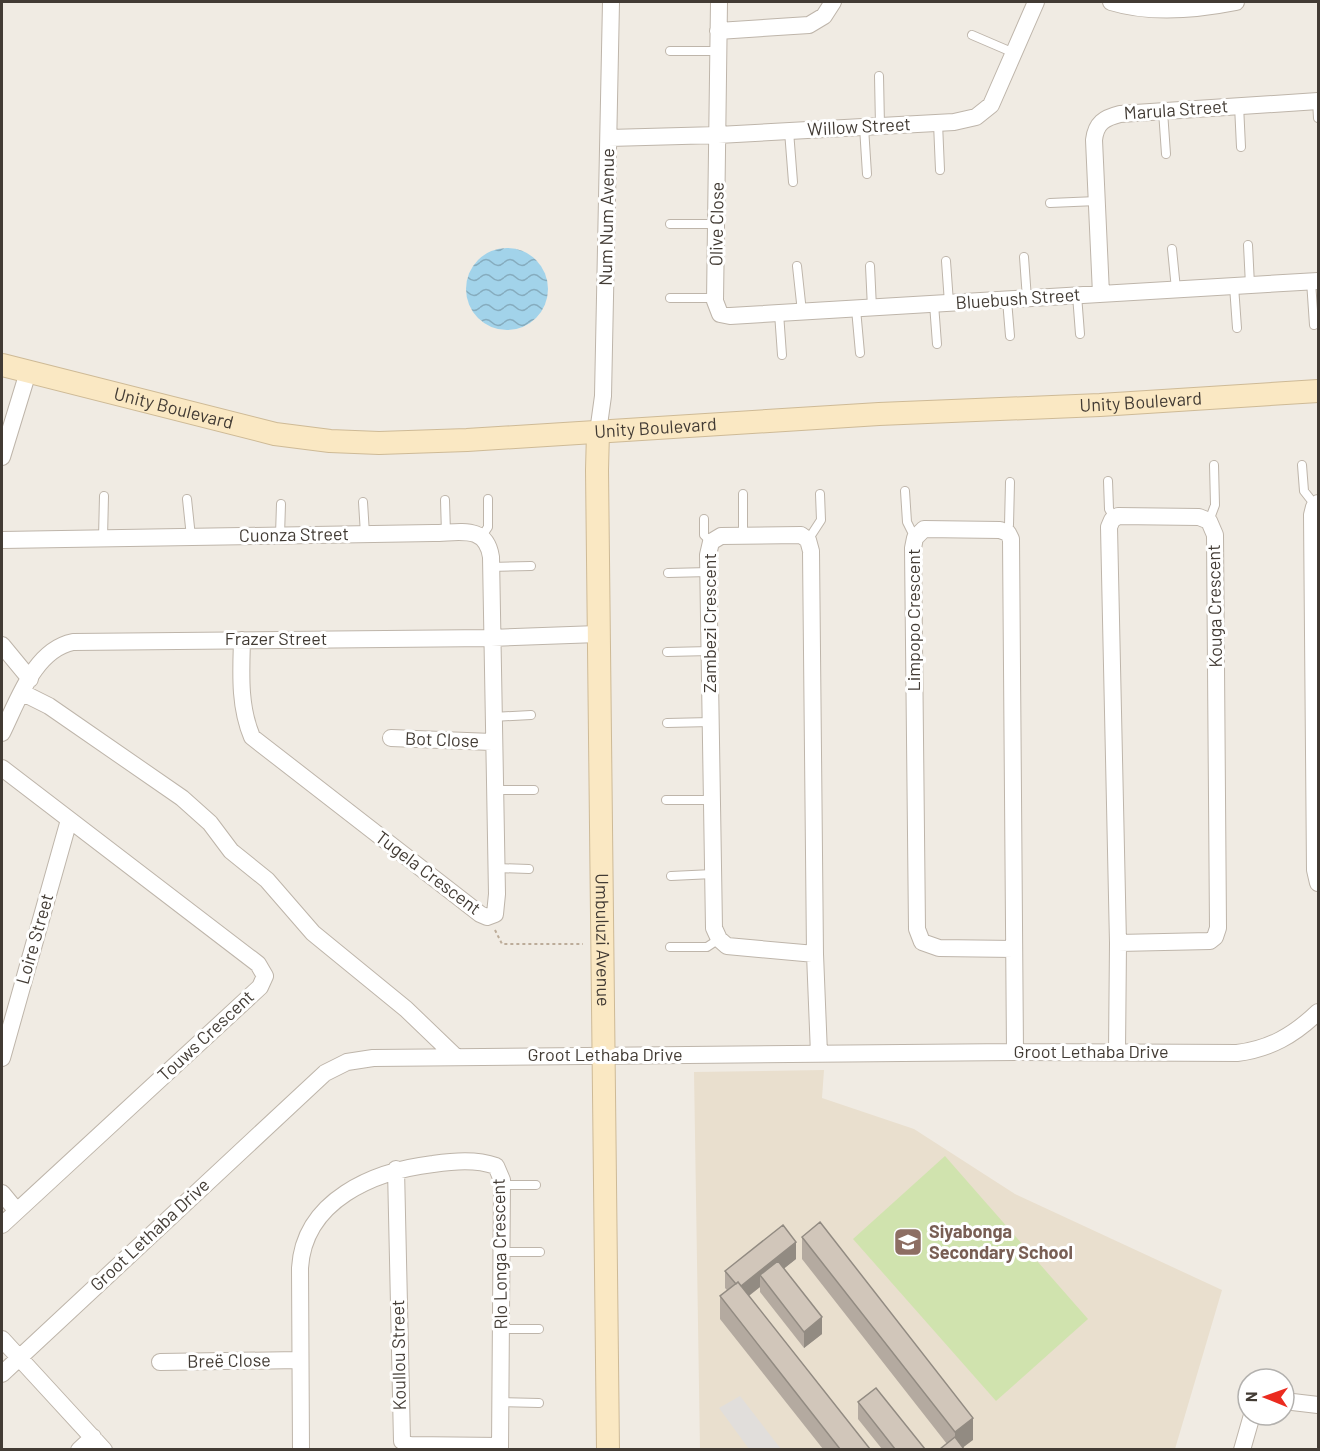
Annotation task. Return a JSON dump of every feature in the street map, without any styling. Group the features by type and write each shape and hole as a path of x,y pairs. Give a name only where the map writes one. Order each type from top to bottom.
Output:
{"street":[{"name":"Num Num Avenue","path":"598,432 603,396 611,2"},
{"name":"Olive Close","path":"716,305 719,2"},
{"path":"718,32 809,25 824,16 833,2"},
{"name":"Willow Street","path":"609,138 718,135 938,123 976,117 991,105 1036,2"},
{"path":"1111,2 1191,5 1236,2"},
{"name":"Marula Street","path":"1101,294 1094,140 1098,124 1103,119 1120,114 1239,105 1318,107"},
{"name":"Bluebush Street","path":"716,305 730,316 1315,281"},
{"name":"Unity Boulevard","path":"2,365 223,423 275,434 321,440 401,442 1318,391"},
{"path":"2,457 28,372"},
{"name":"Umbuluzi Avenue","path":"598,432 598,634 608,1449"},
{"path":"1317,504 1312,522 1311,628 1318,883"},
{"name":"Kouga Crescent","path":"1114,518 1190,516 1209,521 1215,535 1218,928 1215,937 1210,941 1118,943"},
{"path":"1114,518 1109,527 1118,943 1117,1052"},
{"name":"Limpopo Crescent","path":"1005,531 931,528 924,529 915,538 912,655 916,929 922,942 939,948 1014,950"},
{"path":"1005,531 1011,539 1015,1052"},
{"name":"Cuonza Street","path":"2,540 446,533 472,533 482,536"},
{"name":"Zambezi Crescent","path":"719,939 714,928 709,572 711,542 721,536 743,535 795,534 808,540"},
{"path":"482,536 489,549 490,638"},
{"path":"808,540 812,558 815,954 819,1054"},
{"name":"Frazer Street","path":"2,732 26,686 47,655 62,644 73,642 490,638 598,634"},
{"name":"Tugela Crescent","path":"242,640 242,700 245,719 252,737 480,914 490,916 495,914 496,908 496,868 490,638"},
{"path":"2,645 26,686 49,706 182,798 210,823 231,851 267,880 313,933 406,1009 456,1056"},
{"name":"Bot Close","path":"391,738 492,742"},
{"name":"Touws Crescent","path":"2,768 258,964 265,976 260,987 2,1225"},
{"name":"Loire Street","path":"2,1058 69,820"},
{"path":"719,939 728,946 736,948 815,954"},
{"name":"Groot Lethaba Drive","path":"2,1374 325,1073 347,1062 362,1059 456,1056 1251,1051 1280,1042 1318,1012"},
{"name":"Rlo Longa Crescent","path":"301,1449 298,1359 300,1268 304,1240 316,1222 342,1196 366,1180 396,1169 447,1162 488,1163 496,1166 500,1171 502,1185 500,1448"},
{"name":"Koullou Street","path":"396,1169 402,1441 409,1445 500,1448"},
{"path":"2,1193 16,1210"},
{"path":"2,1339 98,1443 79,1449"},
{"name":"Breë Close","path":"160,1362 298,1359"},
{"path":"1296,1402 1318,1405"},
{"path":"1242,1449 1248,1427"}],"lane":[{"path":"972,35 1014,53"},
{"path":"670,51 718,51"},
{"path":"867,174 879,76"},
{"path":"1239,105 1241,147"},
{"path":"1163,111 1166,154"},
{"path":"938,123 940,170"},
{"path":"789,131 793,182"},
{"path":"1050,203 1097,201"},
{"path":"670,224 717,224"},
{"path":"1237,328 1248,245"},
{"path":"1172,249 1176,289"},
{"path":"1024,257 1028,298"},
{"path":"937,344 946,261"},
{"path":"797,266 802,312"},
{"path":"860,353 870,266"},
{"path":"1314,325 1315,281"},
{"path":"1077,295 1080,334"},
{"path":"670,298 716,305"},
{"path":"1007,300 1010,336"},
{"path":"779,313 782,355"},
{"path":"1209,521 1215,505 1214,465"},
{"path":"1302,465 1304,492 1317,504"},
{"path":"1108,481 1109,509 1114,518"},
{"path":"1005,531 1009,525 1010,482"},
{"path":"905,491 906,522 915,538"},
{"path":"743,494 743,535"},
{"path":"808,540 821,520 820,494"},
{"path":"103,538 104,496"},
{"path":"187,499 190,537"},
{"path":"482,536 488,527 488,499"},
{"path":"445,500 446,533"},
{"path":"363,502 365,534"},
{"path":"280,535 281,504"},
{"path":"704,519 704,535 711,542"},
{"path":"490,567 531,566"},
{"path":"668,573 709,572"},
{"path":"667,652 710,651"},
{"path":"492,717 531,715"},
{"path":"667,723 711,722"},
{"path":"494,790 534,790"},
{"path":"666,800 712,800"},
{"path":"496,868 529,869"},
{"path":"671,876 713,874"},
{"path":"670,947 706,947 719,939"},
{"path":"502,1185 536,1185"},
{"path":"501,1252 540,1252"},
{"path":"501,1329 539,1329"},
{"path":"501,1402 539,1403"}],"path":[{"path":"490,916 502,944 602,944"}],"shaded area":[{"name":"Siyabonga Secondary School","path":"824,1070 822,1098 914,1129 1015,1194 1222,1290 1175,1449 700,1449 694,1072"},
{"path":"740,1396 781,1449 749,1449 719,1408"}],"green space":[{"path":"945,1156 1088,1319 996,1401 853,1239"}],"water":[{"path":"507,248 523,251 536,260 545,273 548,289 545,305 536,318 523,327 507,330 491,327 478,318 469,305 466,289 469,273 478,260 491,251"}],"building":[{"path":"820,1222 973,1418 955,1432 802,1237"},
{"path":"783,1225 796,1242 741,1286 738,1282 736,1284 725,1271"},
{"path":"778,1261 822,1317 804,1332 760,1275"},
{"path":"738,1282 870,1449 840,1449 720,1296"},
{"path":"876,1388 925,1449 895,1449 858,1402"},
{"path":"955,1437 964,1449 940,1449"}],"place":[{"name":"Siyabonga Secondary School","path":"908,1242"}]}
